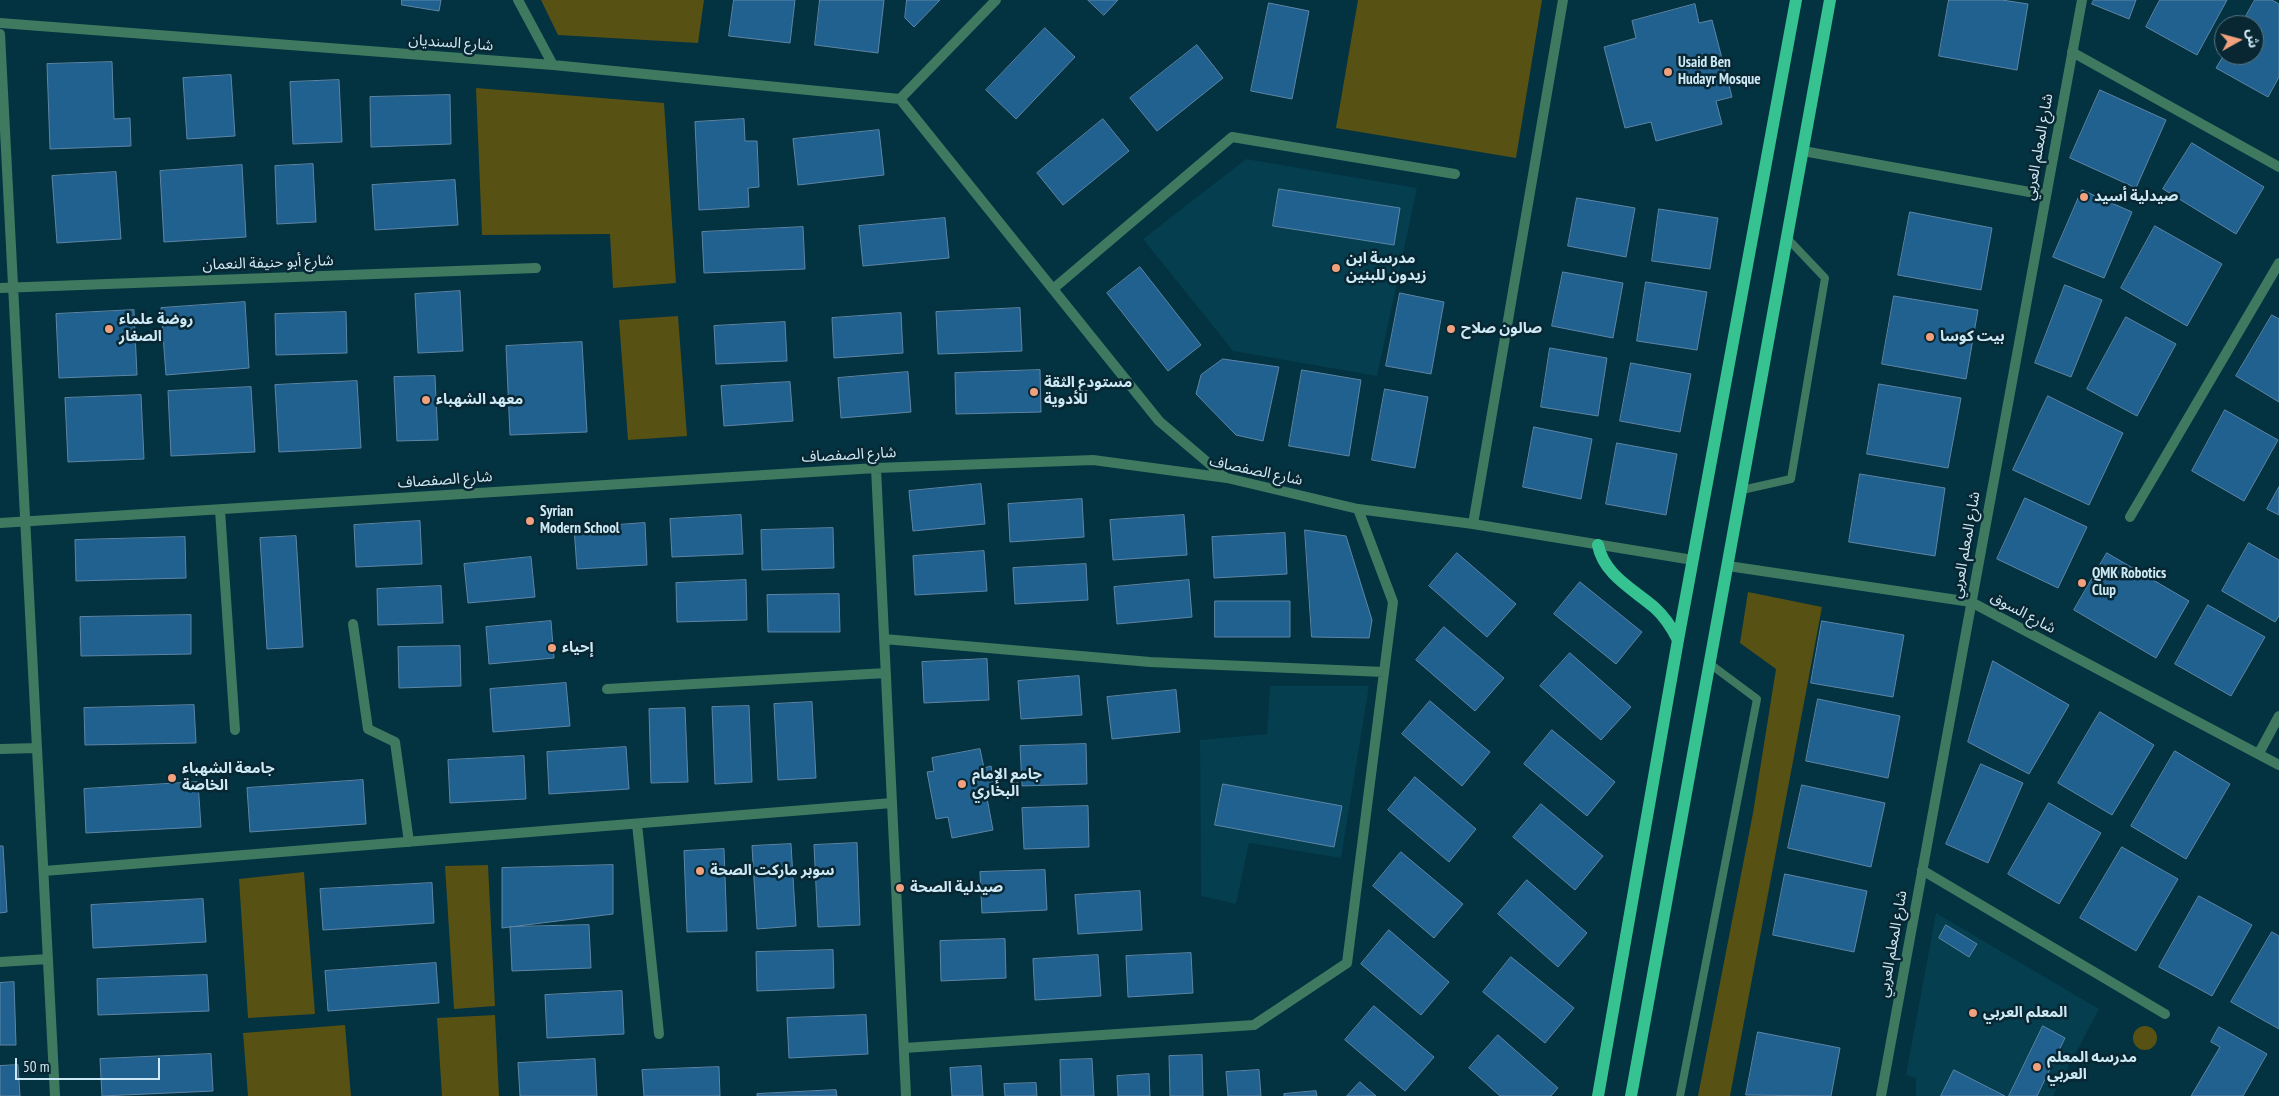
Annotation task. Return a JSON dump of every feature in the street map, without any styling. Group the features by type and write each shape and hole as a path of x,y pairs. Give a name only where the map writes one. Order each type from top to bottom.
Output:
{"main road":[{"path":"1598,1096 1678,640 1796,0"},
{"path":"1631,1096 1830,0"},
{"path":"1598,545 1600,554 1609,570 1655,608 1678,640"}],"street":[{"path":"518,0 553,66"},
{"path":"996,0 900,99 1159,421 1227,478"},
{"path":"1473,524 1563,0"},
{"name":"شارع المعلم العربي","path":"1880,1096 2082,0"},
{"name":"شارع السنديان","path":"0,23 553,66 900,99"},
{"path":"0,34 55,1096"},
{"path":"2072,52 2279,166"},
{"path":"1053,289 1232,137 1455,174"},
{"path":"1803,151 2046,196"},
{"path":"2130,517 2279,263"},
{"name":"شارع أبو حنيفة النعمان","path":"0,288 536,268"},
{"name":"شارع الصفصاف","path":"0,523 876,468 1094,460 1227,478 1358,509 1473,524 1693,560"},
{"path":"876,468 906,1096"},
{"path":"904,1048 1254,1025 1348,962 1393,602 1358,509"},
{"path":"220,510 235,730"},
{"name":"شارع السوق","path":"1728,566 1971,602 2279,765"},
{"path":"352,624 368,729 394,742 409,842"},
{"path":"884,639 1150,662 1384,672"},
{"path":"606,688 886,673"},
{"path":"2259,753 2279,716"},
{"path":"0,749 37,748"},
{"path":"44,871 892,803"},
{"path":"637,824 659,1034"},
{"path":"1922,870 2165,1014"},
{"path":"0,962 48,959"}],"lane":[{"path":"1742,490 1792,479 1824,278 1787,238"},
{"path":"1680,1096 1757,699 1710,664"}],"shaded area":[{"path":"541,0 704,0 698,43 558,35"},
{"path":"1358,0 1542,0 1516,158 1336,128"},
{"path":"476,88 664,103 676,283 613,288 610,234 482,235"},
{"path":"1246,159 1417,188 1377,376 1233,351 1143,239"},
{"path":"678,316 687,436 628,440 619,320"},
{"path":"1748,592 1822,607 1730,1096 1698,1096 1753,813 1776,669 1740,643"},
{"path":"1270,686 1369,686 1341,858 1249,843 1236,904 1201,896 1200,740 1267,734"},
{"path":"488,865 495,1006 454,1009 445,866"},
{"path":"304,872 315,1014 248,1018 239,879"},
{"path":"1936,913 2099,1009 2053,1096 1916,1096 1916,1078 1906,1075"},
{"path":"495,1015 499,1096 442,1096 437,1018"},
{"path":"345,1025 351,1096 248,1096 243,1033"},
{"path":"2145,1026 2154,1029 2157,1038 2154,1047 2145,1050 2136,1047 2133,1038 2136,1029"}],"building":[{"path":"402,0 441,0 439,11 402,5"},
{"path":"734,0 795,0 790,43 729,36"},
{"path":"820,0 884,0 878,53 815,45"},
{"path":"907,0 940,0 914,27 905,18"},
{"path":"1088,0 1118,0 1104,15"},
{"path":"1949,0 2002,0 2028,4 2017,70 1939,56"},
{"path":"2094,0 2136,0 2129,19 2092,4"},
{"path":"2160,0 2227,0 2219,15 2214,15 2214,24 2197,55 2146,27"},
{"path":"2255,0 2272,0 2279,4 2279,77 2268,97 2216,68 2218,65 2264,65 2264,15 2247,15"},
{"path":"1269,3 1309,11 1292,99 1251,91"},
{"name":"Usaid Ben Hudayr Mosque","path":"1695,4 1699,23 1712,20 1732,97 1716,101 1722,124 1656,141 1651,122 1625,128 1604,47 1636,38 1632,21"},
{"path":"1045,28 1075,57 1016,119 986,90"},
{"path":"1197,45 1223,78 1157,131 1130,98"},
{"path":"112,62 114,119 130,118 131,146 50,149 47,64"},
{"path":"231,75 235,136 187,139 183,78"},
{"path":"339,80 342,142 293,144 290,82"},
{"path":"2100,90 2166,120 2136,188 2070,158"},
{"path":"450,95 451,144 371,147 370,97"},
{"path":"744,119 745,141 757,141 759,187 748,188 749,207 699,210 695,122"},
{"path":"1103,119 1129,151 1063,205 1037,173"},
{"path":"879,130 884,175 798,185 793,139"},
{"path":"2192,143 2264,187 2236,234 2163,189"},
{"path":"313,164 316,222 277,224 275,166"},
{"path":"242,165 246,237 164,242 160,171"},
{"path":"116,172 121,239 57,243 52,176"},
{"path":"455,180 458,225 375,230 372,185"},
{"path":"1279,189 1400,208 1394,245 1273,226"},
{"path":"2082,190 2132,212 2104,278 2053,257"},
{"path":"1577,198 1635,208 1626,257 1568,246"},
{"path":"1659,209 1718,218 1710,269 1652,261"},
{"path":"1910,212 1992,228 1981,290 1898,275"},
{"path":"945,218 949,258 863,266 859,226"},
{"path":"2155,226 2222,264 2187,326 2121,288"},
{"path":"803,227 805,269 704,273 702,232"},
{"path":"1140,267 1201,345 1168,371 1107,293"},
{"path":"1563,272 1623,283 1613,338 1552,326"},
{"path":"1646,282 1707,292 1697,350 1637,341"},
{"path":"2065,285 2102,300 2071,377 2035,363"},
{"path":"460,291 463,351 418,353 415,294"},
{"path":"1400,293 1444,302 1431,374 1386,366"},
{"name":"بيت كوسا","path":"1894,296 1978,310 1966,379 1882,364"},
{"path":"245,302 249,368 166,375 161,308"},
{"path":"1020,308 1022,351 938,354 936,312"},
{"path":"134,310 137,375 59,378 56,314"},
{"path":"346,312 347,353 276,355 275,314"},
{"path":"901,313 903,353 834,358 832,318"},
{"path":"2272,315 2279,319 2279,402 2236,376"},
{"path":"2126,317 2176,344 2137,416 2087,389"},
{"path":"785,322 787,361 716,364 714,326"},
{"path":"582,342 587,432 510,435 506,346"},
{"path":"1550,348 1607,358 1598,416 1541,407"},
{"path":"1223,359 1279,367 1263,441 1236,435 1196,394 1201,375"},
{"path":"1631,363 1691,374 1680,432 1620,421"},
{"path":"1040,370 1041,412 956,414 955,373"},
{"path":"1302,370 1361,380 1349,456 1289,446"},
{"path":"908,372 911,412 841,418 838,378"},
{"path":"435,376 438,440 397,441 394,377"},
{"path":"357,381 361,448 279,452 275,385"},
{"path":"790,382 793,421 724,426 721,386"},
{"path":"1879,384 1961,398 1948,468 1867,454"},
{"path":"251,387 255,452 171,456 168,391"},
{"path":"1385,389 1428,397 1415,468 1372,460"},
{"path":"141,395 144,459 68,462 65,398"},
{"path":"2048,396 2123,433 2089,505 2013,470"},
{"path":"2225,410 2278,440 2244,501 2192,471"},
{"path":"1534,427 1592,439 1581,499 1523,487"},
{"path":"1617,443 1677,454 1666,515 1606,504"},
{"path":"1860,474 1945,488 1935,556 1849,542"},
{"path":"981,484 985,524 913,531 909,491"},
{"path":"2279,487 2279,515 2267,509"},
{"path":"2025,498 2087,527 2058,588 1997,559"},
{"path":"1082,499 1084,537 1010,542 1008,504"},
{"path":"741,515 743,554 672,557 670,519"},
{"path":"1184,515 1187,555 1113,560 1110,520"},
{"path":"420,521 422,564 356,567 354,525"},
{"path":"645,523 647,565 577,569 574,528"},
{"path":"833,528 834,568 762,570 761,530"},
{"path":"1305,530 1346,536 1372,620 1369,638 1312,637"},
{"path":"1285,533 1287,574 1214,578 1212,537"},
{"path":"296,536 303,647 267,649 260,538"},
{"path":"185,537 186,578 76,581 75,540"},
{"path":"2249,543 2279,560 2279,616 2275,622 2222,591"},
{"path":"984,551 987,591 915,595 913,556"},
{"path":"1457,553 1516,604 1487,637 1429,586"},
{"path":"2107,553 2189,601 2156,658 2074,610"},
{"path":"531,557 535,597 468,603 464,564"},
{"path":"1086,564 1088,600 1015,604 1013,568"},
{"path":"746,580 747,620 677,622 676,583"},
{"path":"1189,580 1192,617 1117,624 1114,587"},
{"path":"1580,582 1642,632 1616,664 1554,614"},
{"path":"441,586 443,623 378,625 377,589"},
{"path":"839,594 840,632 768,632 767,595"},
{"path":"1215,601 1290,601 1290,637 1215,637"},
{"path":"2208,605 2265,637 2231,696 2175,664"},
{"path":"191,615 191,654 81,656 80,617"},
{"path":"551,621 554,658 489,664 486,627"},
{"path":"1822,621 1904,635 1893,697 1811,683"},
{"path":"1444,627 1504,678 1475,711 1416,660"},
{"path":"460,646 461,686 399,688 398,647"},
{"path":"1570,653 1631,707 1601,740 1540,686"},
{"path":"987,659 989,700 924,703 922,662"},
{"path":"1993,661 2069,705 2029,774 1968,742"},
{"path":"1079,676 1082,715 1021,719 1018,681"},
{"path":"566,683 570,726 493,732 490,689"},
{"path":"1176,690 1180,732 1112,739 1107,697"},
{"path":"1818,699 1900,716 1888,778 1806,761"},
{"path":"1430,701 1490,752 1462,786 1402,734"},
{"path":"812,702 816,778 778,780 774,704"},
{"path":"194,705 196,743 85,745 84,708"},
{"path":"749,706 752,782 715,784 712,707"},
{"path":"685,708 688,782 651,783 649,709"},
{"path":"2100,712 2154,745 2112,815 2058,783"},
{"path":"1552,730 1615,782 1587,816 1524,764"},
{"path":"1086,744 1087,784 1022,786 1020,746"},
{"path":"626,747 629,789 549,794 547,752"},
{"name":"جامع الإمام البخاري","path":"980,749 984,768 991,766 997,796 987,798 993,830 952,838 948,817 936,819 927,772 934,771 932,758"},
{"path":"2175,751 2230,784 2186,859 2131,826"},
{"path":"524,756 526,799 450,803 448,760"},
{"path":"1981,764 2023,783 1988,863 1946,844"},
{"path":"1415,777 1476,829 1449,862 1388,810"},
{"path":"363,780 366,824 250,832 247,788"},
{"path":"198,782 201,827 86,833 84,789"},
{"path":"1223,784 1342,806 1334,847 1215,825"},
{"path":"1802,785 1885,803 1871,867 1788,848"},
{"path":"2049,803 2101,833 2059,904 2008,874"},
{"path":"1541,804 1603,856 1575,890 1513,837"},
{"path":"1088,806 1089,847 1024,849 1022,808"},
{"path":"857,843 860,925 818,927 814,845"},
{"path":"791,844 796,926 757,929 752,846"},
{"path":"0,846 3,846 7,912 0,913"},
{"path":"2122,847 2178,879 2136,951 2080,918"},
{"path":"724,849 727,931 687,932 684,851"},
{"path":"1401,852 1463,904 1434,938 1373,886"},
{"path":"613,865 613,914 502,928 502,868"},
{"path":"1045,870 1047,910 982,913 980,872"},
{"path":"1785,874 1867,891 1854,952 1773,935"},
{"path":"1527,880 1587,933 1558,967 1498,914"},
{"path":"432,883 434,923 323,930 320,889"},
{"path":"1140,891 1142,930 1078,934 1075,895"},
{"path":"2199,896 2252,925 2212,996 2159,967"},
{"path":"203,899 206,942 93,948 91,905"},
{"path":"589,925 591,968 512,971 510,927"},
{"path":"1946,925 1977,944 1969,957 1939,938"},
{"path":"1389,930 1449,982 1421,1015 1361,964"},
{"path":"2272,932 2279,936 2279,1029 2231,1002"},
{"path":"1005,939 1006,978 941,981 940,941"},
{"path":"833,950 834,988 757,991 756,952"},
{"path":"1191,953 1193,993 1128,997 1126,956"},
{"path":"1098,955 1101,996 1035,1000 1033,959"},
{"path":"1511,957 1574,1008 1545,1043 1483,992"},
{"path":"436,963 439,1003 328,1011 325,971"},
{"path":"207,975 209,1011 98,1015 97,979"},
{"path":"14,982 16,1045 0,1045 0,983"},
{"path":"622,991 624,1034 547,1038 545,995"},
{"path":"1374,1006 1434,1057 1405,1091 1345,1040"},
{"path":"866,1015 868,1054 789,1058 787,1018"},
{"name":"مدرسه المعلم العربي","path":"2043,1026 2065,1038 2037,1096 2009,1096"},
{"path":"2219,1027 2267,1054 2243,1096 2191,1096 2220,1047 2211,1042"},
{"path":"1758,1032 1840,1048 1831,1096 1746,1095"},
{"path":"1498,1035 1558,1088 1551,1096 1500,1096 1469,1068"},
{"path":"211,1054 213,1091 102,1096 100,1059"},
{"path":"1202,1055 1203,1096 1170,1096 1169,1056"},
{"path":"595,1059 597,1096 520,1096 518,1063"},
{"path":"1092,1059 1094,1096 1061,1096 1060,1060"},
{"path":"18,1065 20,1096 0,1096 0,1066"},
{"path":"981,1066 983,1096 952,1096 950,1068"},
{"path":"719,1067 720,1096 644,1096 642,1070"},
{"path":"1259,1070 1261,1096 1228,1096 1226,1072"},
{"name":"مدرسه المعلم العربي","path":"1954,1070 2005,1096 1941,1096"},
{"path":"1149,1074 1150,1096 1118,1096 1117,1076"},
{"path":"1360,1082 1376,1096 1347,1096"},
{"path":"1036,1083 1037,1096 1005,1096 1004,1084"},
{"path":"836,1090 837,1096 757,1096 757,1094"},
{"path":"1316,1091 1317,1096 1284,1096 1284,1094"}],"place":[{"name":"Usaid Ben Hudayr Mosque","path":"1668,72"},
{"name":"صيدلية أسيد","path":"2084,197"},
{"name":"مدرسة ابن زيدون للبنين","path":"1336,268"},
{"name":"روضة علماء الصغار","path":"109,329"},
{"name":"صالون صلاح","path":"1451,329"},
{"name":"بيت كوسا","path":"1930,337"},
{"name":"مستودع الثقة للأدوية","path":"1034,392"},
{"name":"معهد الشهباء","path":"426,400"},
{"name":"Syrian Modern School","path":"530,521"},
{"name":"QMK Robotics Clup","path":"2082,583"},
{"name":"إحياء","path":"552,648"},
{"name":"جامعة الشهباء الخاصة","path":"172,778"},
{"name":"جامع الإمام البخاري","path":"962,784"},
{"name":"سوبر ماركت الصحة","path":"700,871"},
{"name":"صيدلية الصحة","path":"900,888"},
{"name":"المعلم العربي","path":"1973,1013"},
{"name":"مدرسه المعلم العربي","path":"2037,1067"}]}
